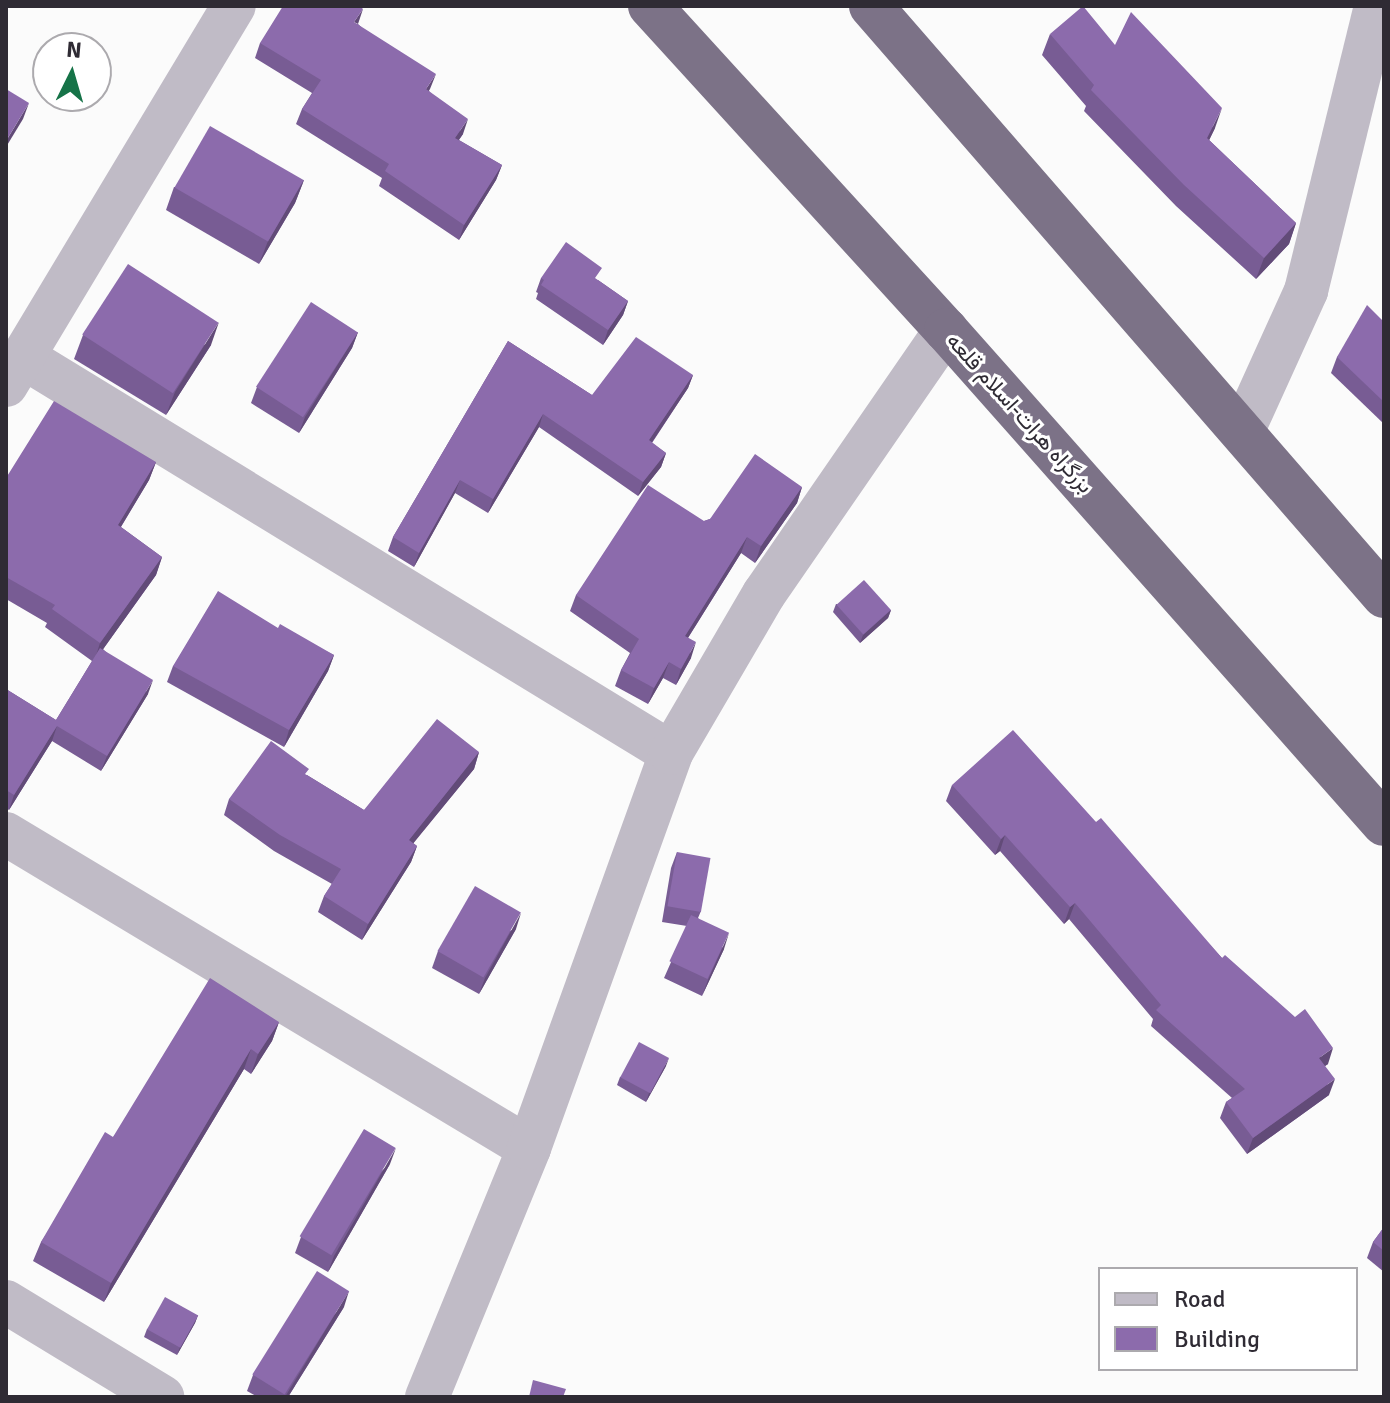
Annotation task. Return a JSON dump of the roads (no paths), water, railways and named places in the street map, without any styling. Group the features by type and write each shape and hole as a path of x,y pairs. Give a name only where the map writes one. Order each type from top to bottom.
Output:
{"highway":[{"name":"بزرگراه هرات-اسلام قلعه","path":"650,6 946,330 1384,824"},
{"path":"881,10 1243,430 1380,578"}],"street":[{"path":"234,6 15,371 671,753"},
{"path":"1243,430 1306,291 1376,6"},
{"path":"427,1397 529,1148 671,753 764,594 946,330"},
{"path":"6,834 529,1148"},
{"path":"6,1302 162,1397"}]}
